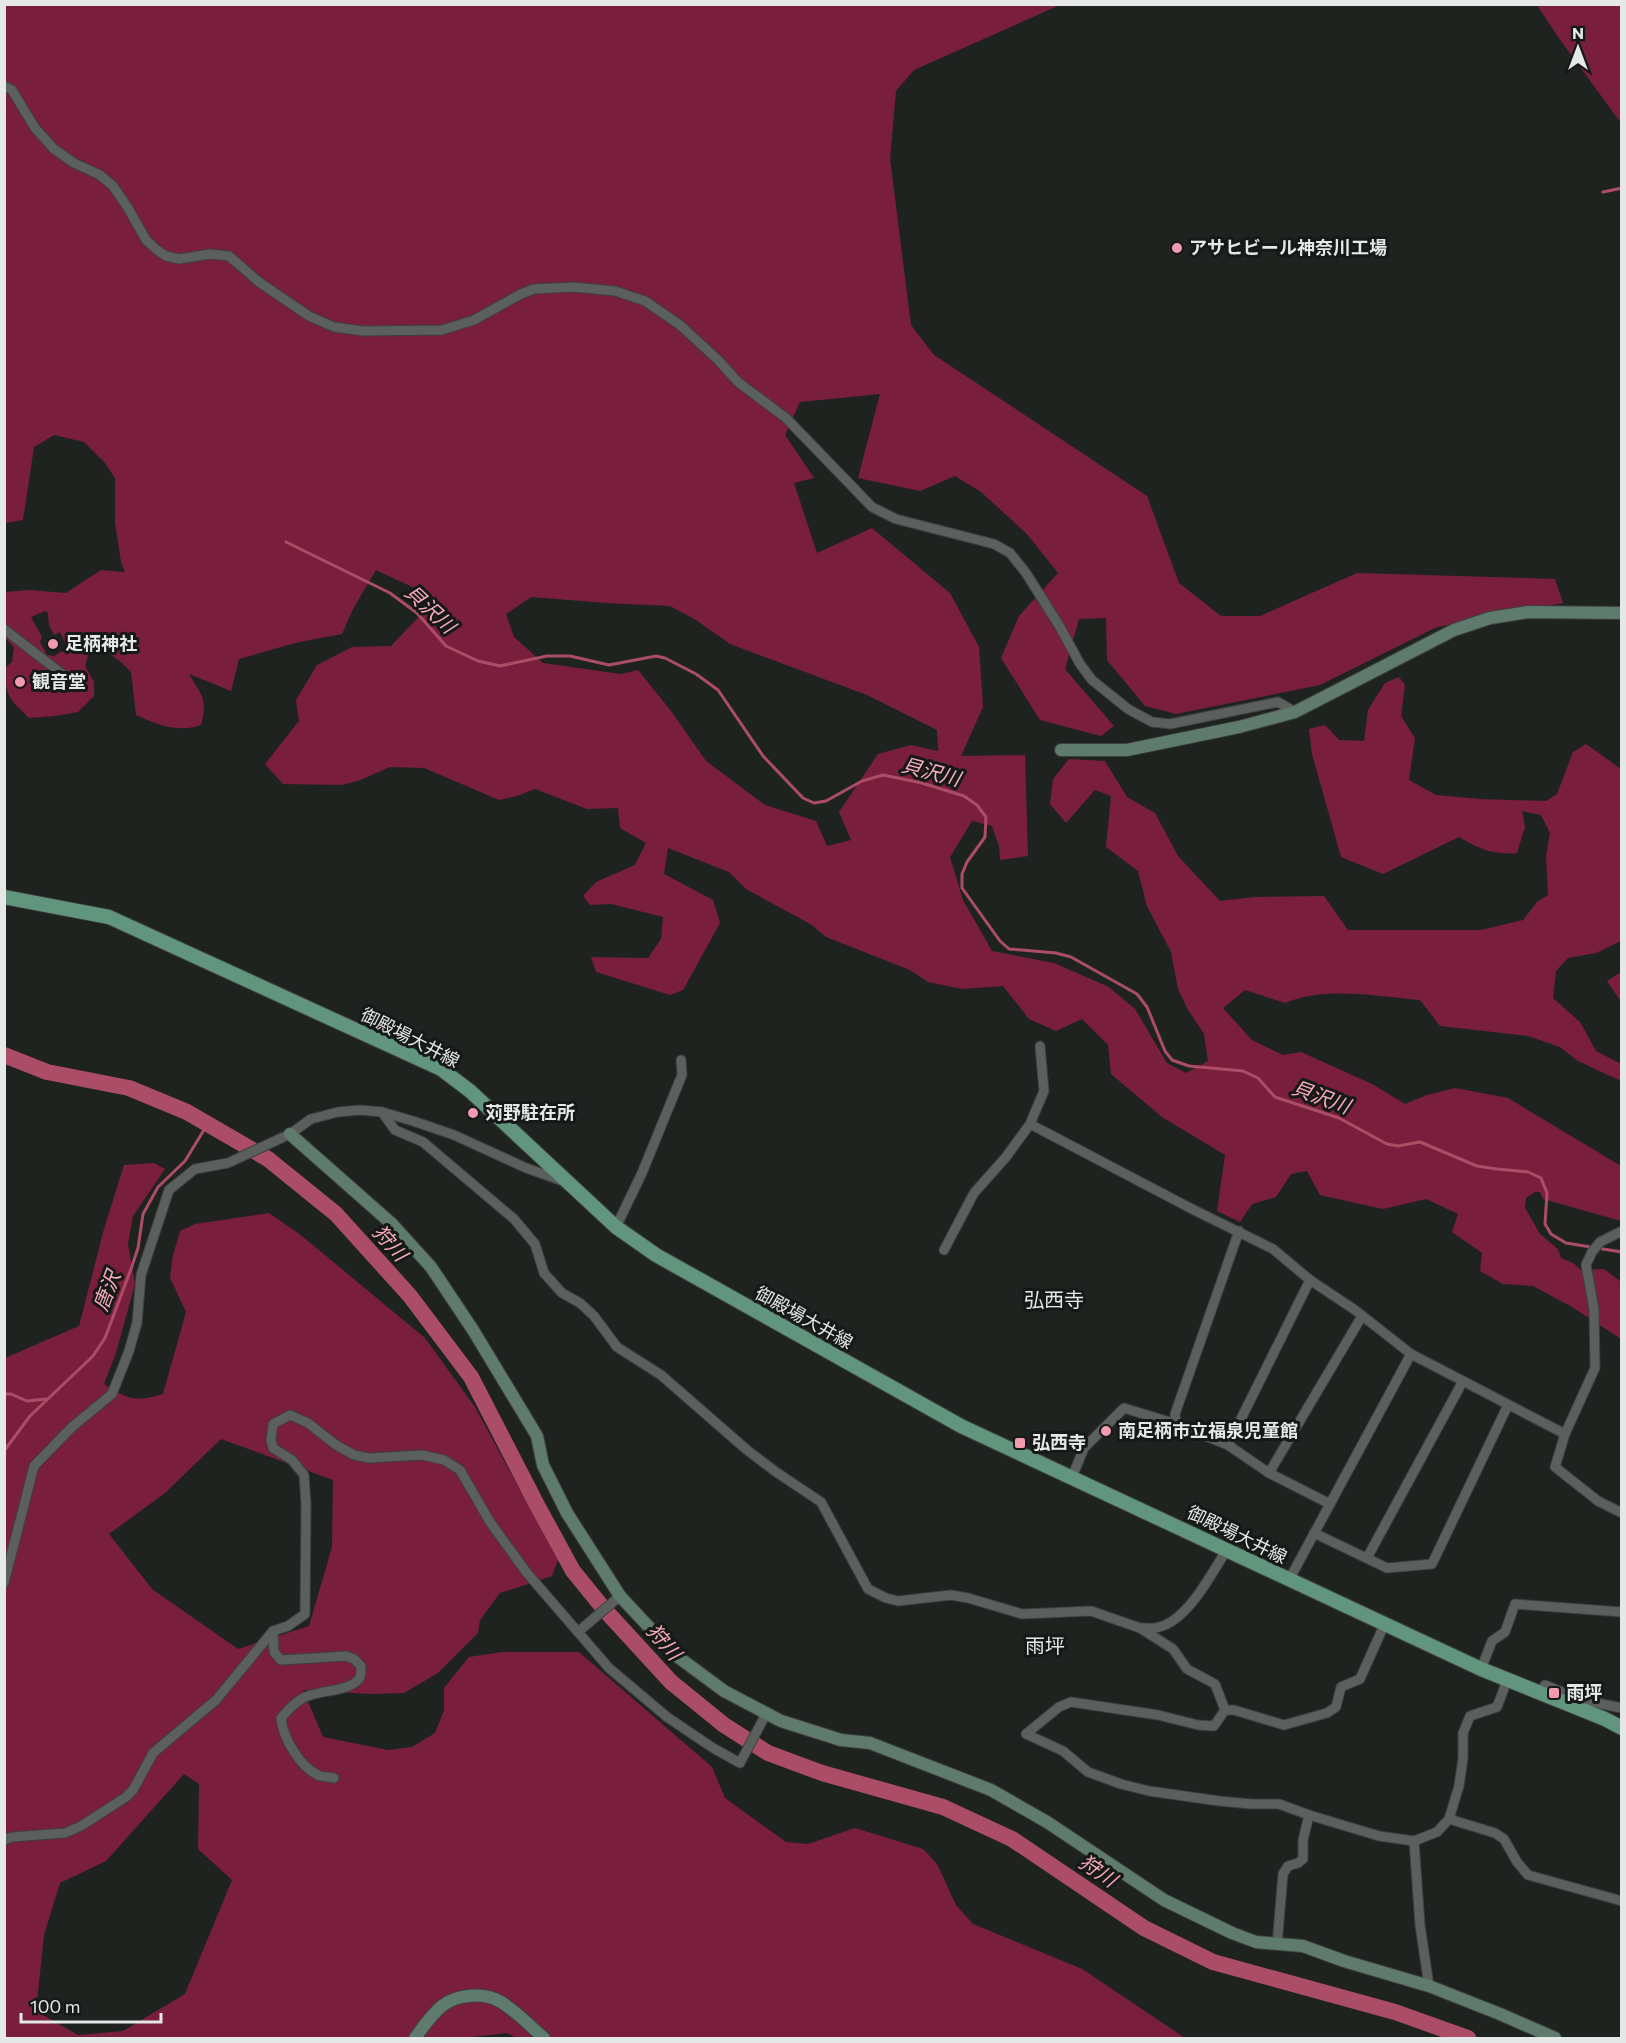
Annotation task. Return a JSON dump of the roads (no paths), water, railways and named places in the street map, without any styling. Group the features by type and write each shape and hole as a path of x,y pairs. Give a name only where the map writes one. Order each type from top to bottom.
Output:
{"main road":[{"name":"御殿場大井線","path":"4,897 109,917 441,1069 470,1091 616,1227 656,1255 961,1426 1481,1669 1508,1678 1622,1728"}],"street":[{"path":"4,86 12,90 35,128 54,150 74,164 100,175 113,186 146,240 157,250 166,256 179,259 210,254 228,256 259,282 309,316 334,327 363,331 442,330 474,320 534,289 573,286 615,291 645,302 680,325 738,381 786,418 834,465 872,507 896,519 994,544 1010,554 1026,573 1080,664 1092,680 1128,709 1152,722 1170,724 1278,702 1295,712"},
{"path":"1061,750 1127,750 1239,727 1295,712 1454,630 1490,618 1528,612 1622,613"},
{"path":"4,630 66,677"},
{"path":"944,1250 974,1193 1006,1157 1030,1124 1044,1091 1040,1047"},
{"path":"616,1227 642,1173 682,1075 681,1060"},
{"path":"4,1583 34,1466 72,1427 112,1394 137,1323 141,1275 169,1190 195,1170 228,1163 286,1136 311,1119 338,1112 360,1110 382,1112 454,1135 526,1168 567,1182"},
{"path":"382,1112 395,1130 423,1142 514,1219 535,1244 544,1273 562,1293 579,1303 594,1316 616,1347 661,1375 747,1450 820,1502 868,1589 886,1598 898,1600 951,1595 1022,1614 1091,1611 1140,1628 1173,1649 1187,1669 1215,1684 1225,1710"},
{"path":"1030,1124 1273,1249 1310,1280 1411,1354 1565,1434"},
{"path":"286,1136 392,1224 431,1267 473,1330 537,1436 543,1465 567,1513 620,1596 674,1654 724,1691 764,1718 841,1740 870,1743 991,1790 1047,1822 1164,1899 1232,1933 1256,1942 1303,1946 1344,1961 1429,1986 1554,2038"},
{"path":"1176,1424 1175,1414 1239,1231"},
{"path":"1622,1231 1600,1242 1586,1265 1594,1309 1596,1368 1565,1434 1555,1467 1598,1501 1622,1513"},
{"path":"1228,1445 1310,1280"},
{"path":"1269,1473 1362,1316"},
{"path":"1289,1580 1411,1354"},
{"path":"1367,1558 1463,1381"},
{"path":"1314,1533 1387,1568 1432,1564 1508,1405"},
{"path":"1072,1477 1084,1448 1124,1408 1176,1424 1228,1445 1269,1473 1330,1504"},
{"path":"4,1840 12,1837 65,1833 81,1826 126,1797 133,1790 153,1753 216,1700 273,1631 288,1626 305,1614 304,1475 292,1460 273,1448 271,1440 273,1424 290,1415 308,1423 336,1445 354,1455 369,1458 422,1455 444,1460 460,1470 490,1522 527,1573 609,1668 667,1717 713,1749 740,1763 764,1718"},
{"path":"1140,1628 1159,1628 1177,1619 1193,1600 1227,1549"},
{"path":"578,1632 620,1596"},
{"path":"1481,1669 1492,1641 1505,1632 1515,1604 1622,1612"},
{"path":"1225,1710 1234,1710 1284,1725 1326,1713 1336,1707 1341,1687 1359,1679 1385,1623"},
{"path":"273,1631 274,1652 281,1660 346,1656 354,1659 361,1666 361,1676 358,1680 347,1686 303,1698 290,1707 281,1718 285,1737 299,1757 312,1771 321,1776 334,1778"},
{"path":"1225,1710 1214,1726 1071,1702 1059,1707 1026,1734 1063,1751 1088,1772 1121,1784 1149,1791 1219,1801 1279,1804 1379,1836 1414,1841 1437,1832 1449,1819 1459,1786 1463,1758 1463,1733 1470,1716 1497,1707 1508,1678"},
{"path":"1540,1692 1545,1685 1582,1700 1622,1708"},
{"path":"1277,1945 1283,1874 1288,1866 1303,1859 1303,1840 1309,1815"},
{"path":"1449,1819 1495,1833 1504,1839 1517,1862 1528,1875 1622,1901"},
{"path":"1414,1841 1420,1925 1429,1986"},
{"path":"416,2038 429,2019 444,2004 474,1996 487,1996 501,2002 544,2038"}],"waterway":[{"path":"1603,192 1622,188"},
{"name":"貝沢川","path":"286,542 390,593 417,613 446,646 478,661 500,666 547,656 570,656 609,665 656,656 665,658 696,674 718,690 763,756 803,798 814,803 826,801 862,781 883,775 922,783 964,796 977,805 986,817 985,837 967,862 962,874 962,888 1000,941 1009,949 1056,953 1071,957 1137,994 1147,1007 1165,1051 1172,1060 1189,1066 1243,1071 1258,1078 1275,1097 1339,1118 1387,1144 1398,1146 1420,1142 1477,1166 1528,1172 1541,1178 1547,1193 1545,1224 1551,1234 1566,1243 1622,1252"},
{"name":"狩川","path":"4,1055 47,1072 129,1088 187,1112 268,1159 336,1214 410,1296 471,1377 573,1571 604,1609 671,1682 724,1725 768,1753 822,1773 943,1807 1012,1839 1144,1928 1213,1962 1395,2012 1468,2038"},
{"name":"唐沢","path":"4,1451 30,1416 93,1356 105,1338 138,1248 143,1214 158,1187 185,1161 207,1125"},
{"path":"4,1394 11,1394 27,1401 46,1399"}],"place":[{"name":"アサヒビール神奈川工場","path":"1177,248"},
{"name":"足柄神社","path":"53,644"},
{"name":"観音堂","path":"20,682"},
{"name":"苅野駐在所","path":"473,1113"},
{"name":"南足柄市立福泉児童館","path":"1106,1431"},
{"name":"弘西寺","path":"1020,1443"},
{"name":"雨坪","path":"1554,1693"}],"district":[{"name":"弘西寺","path":"1054,1300"},
{"name":"雨坪","path":"1045,1646"}]}
